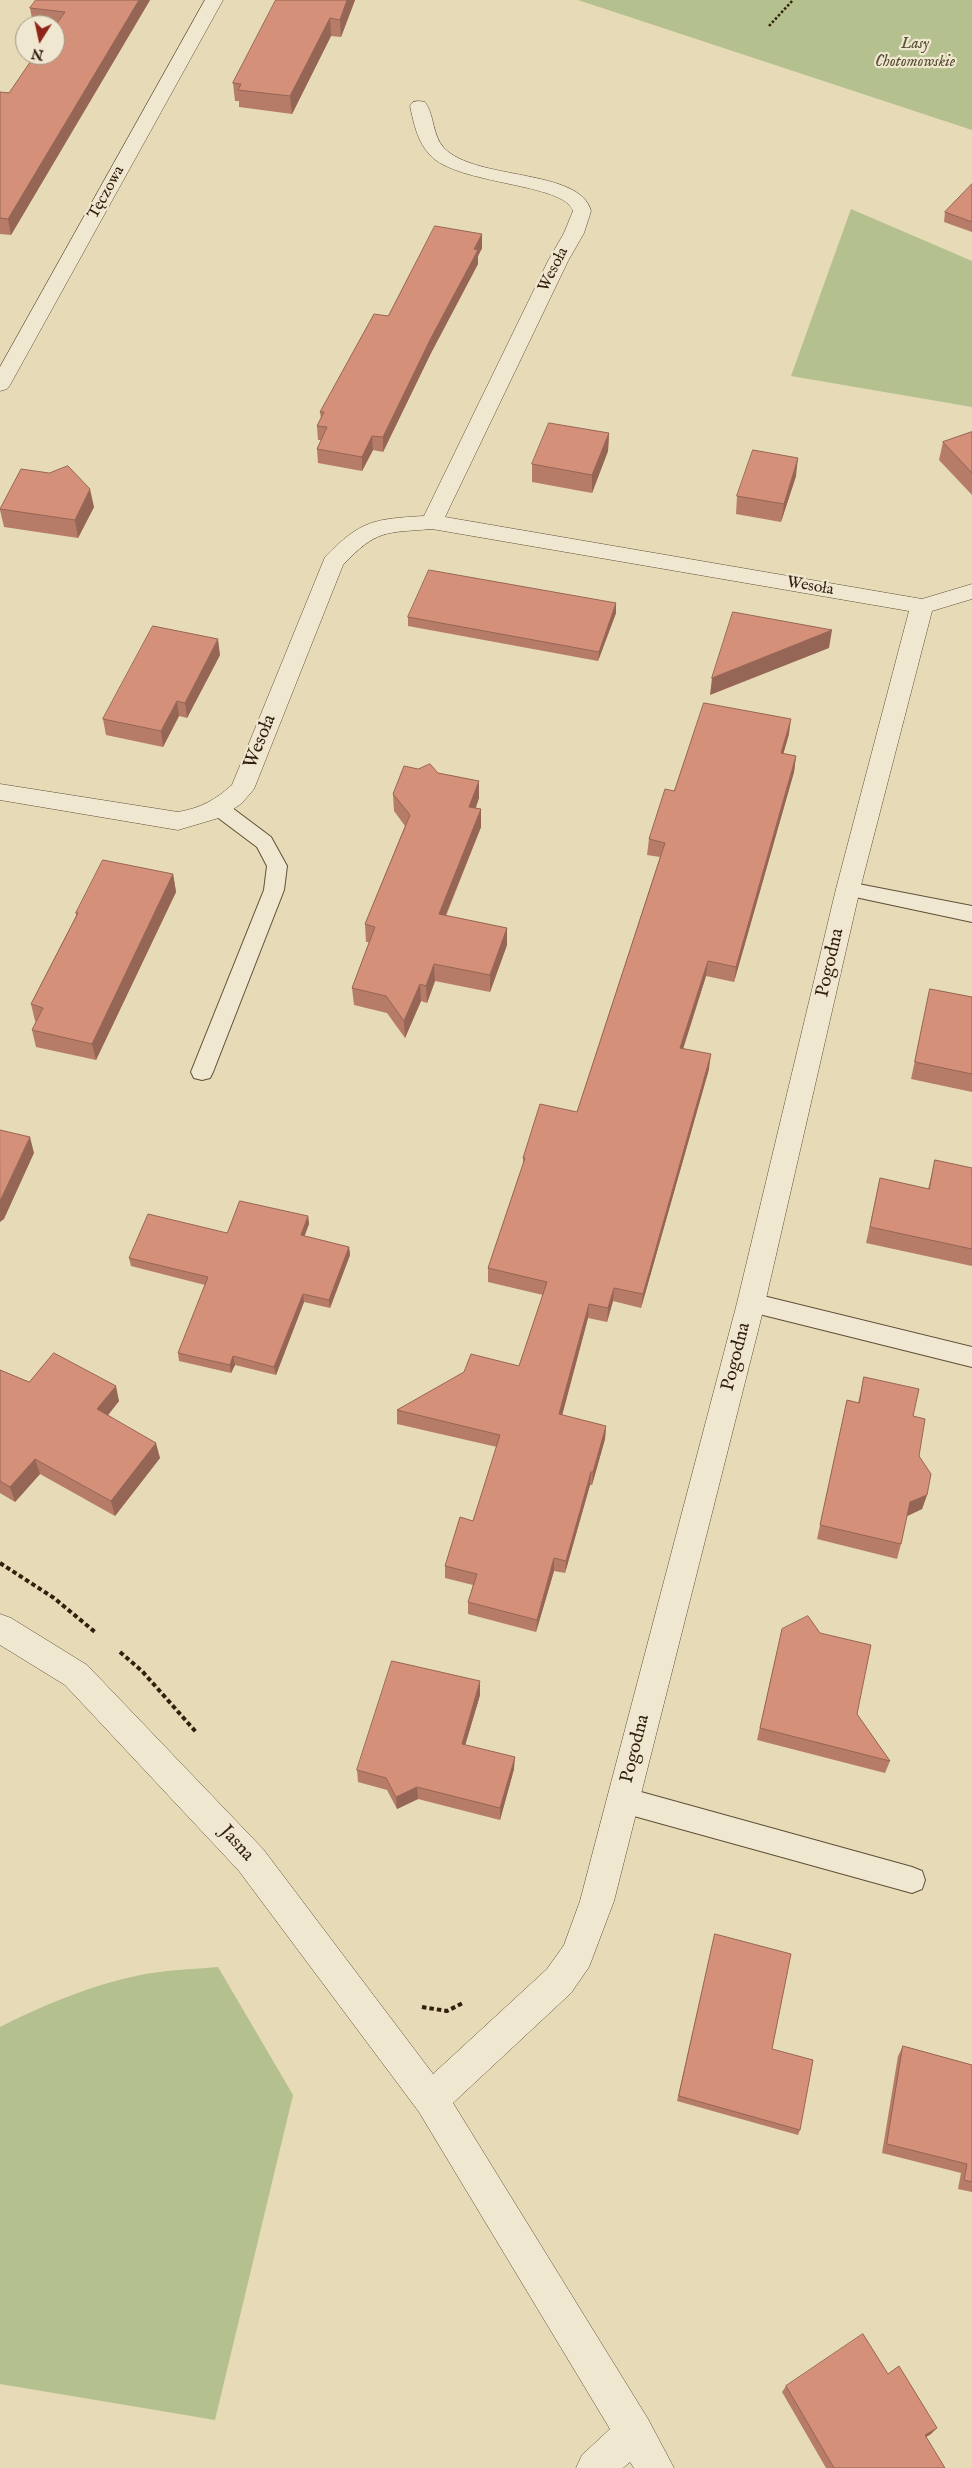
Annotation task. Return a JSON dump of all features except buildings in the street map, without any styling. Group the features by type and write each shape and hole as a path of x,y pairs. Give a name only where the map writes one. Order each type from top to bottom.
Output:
{"street":[{"name":"Tęczowa","path":"0,385 214,0"},
{"name":"Wesoła","path":"419,106 421,124 431,147 444,159 458,168 560,191 578,201 582,211 574,233 558,261 432,522"},
{"name":"Wesoła","path":"0,792 178,821 204,816 220,809 242,789 333,562 351,544 368,531 394,525 432,522 922,606"},
{"path":"922,606 972,591"},
{"name":"Pogodna","path":"431,2100 559,1981 577,1955 596,1901 750,1304 848,889 922,606"},
{"name":"Jasna","path":"0,1628 76,1675 251,1860 431,2100 635,2432 655,2468"},
{"path":"595,2468 635,2432"}],"lane":[{"path":"202,1072 274,890 277,866 264,842 220,809"},
{"path":"848,889 972,914"},
{"path":"750,1304 972,1357"},
{"path":"623,1800 912,1880"}],"path":[{"path":"769,26 792,0"},
{"path":"0,1563 54,1598 98,1634"},
{"path":"113,1646 142,1671 200,1736"},
{"path":"418,2006 426,2010 447,2011 468,2000"}],"green space":[{"name":"Lasy Chotomowskie","path":"578,0 972,0 972,130"},
{"path":"851,209 972,261 972,407 791,376"},
{"path":"218,1967 293,2095 215,2420 0,2384 0,2027 34,2010 107,1983 145,1974"}]}
